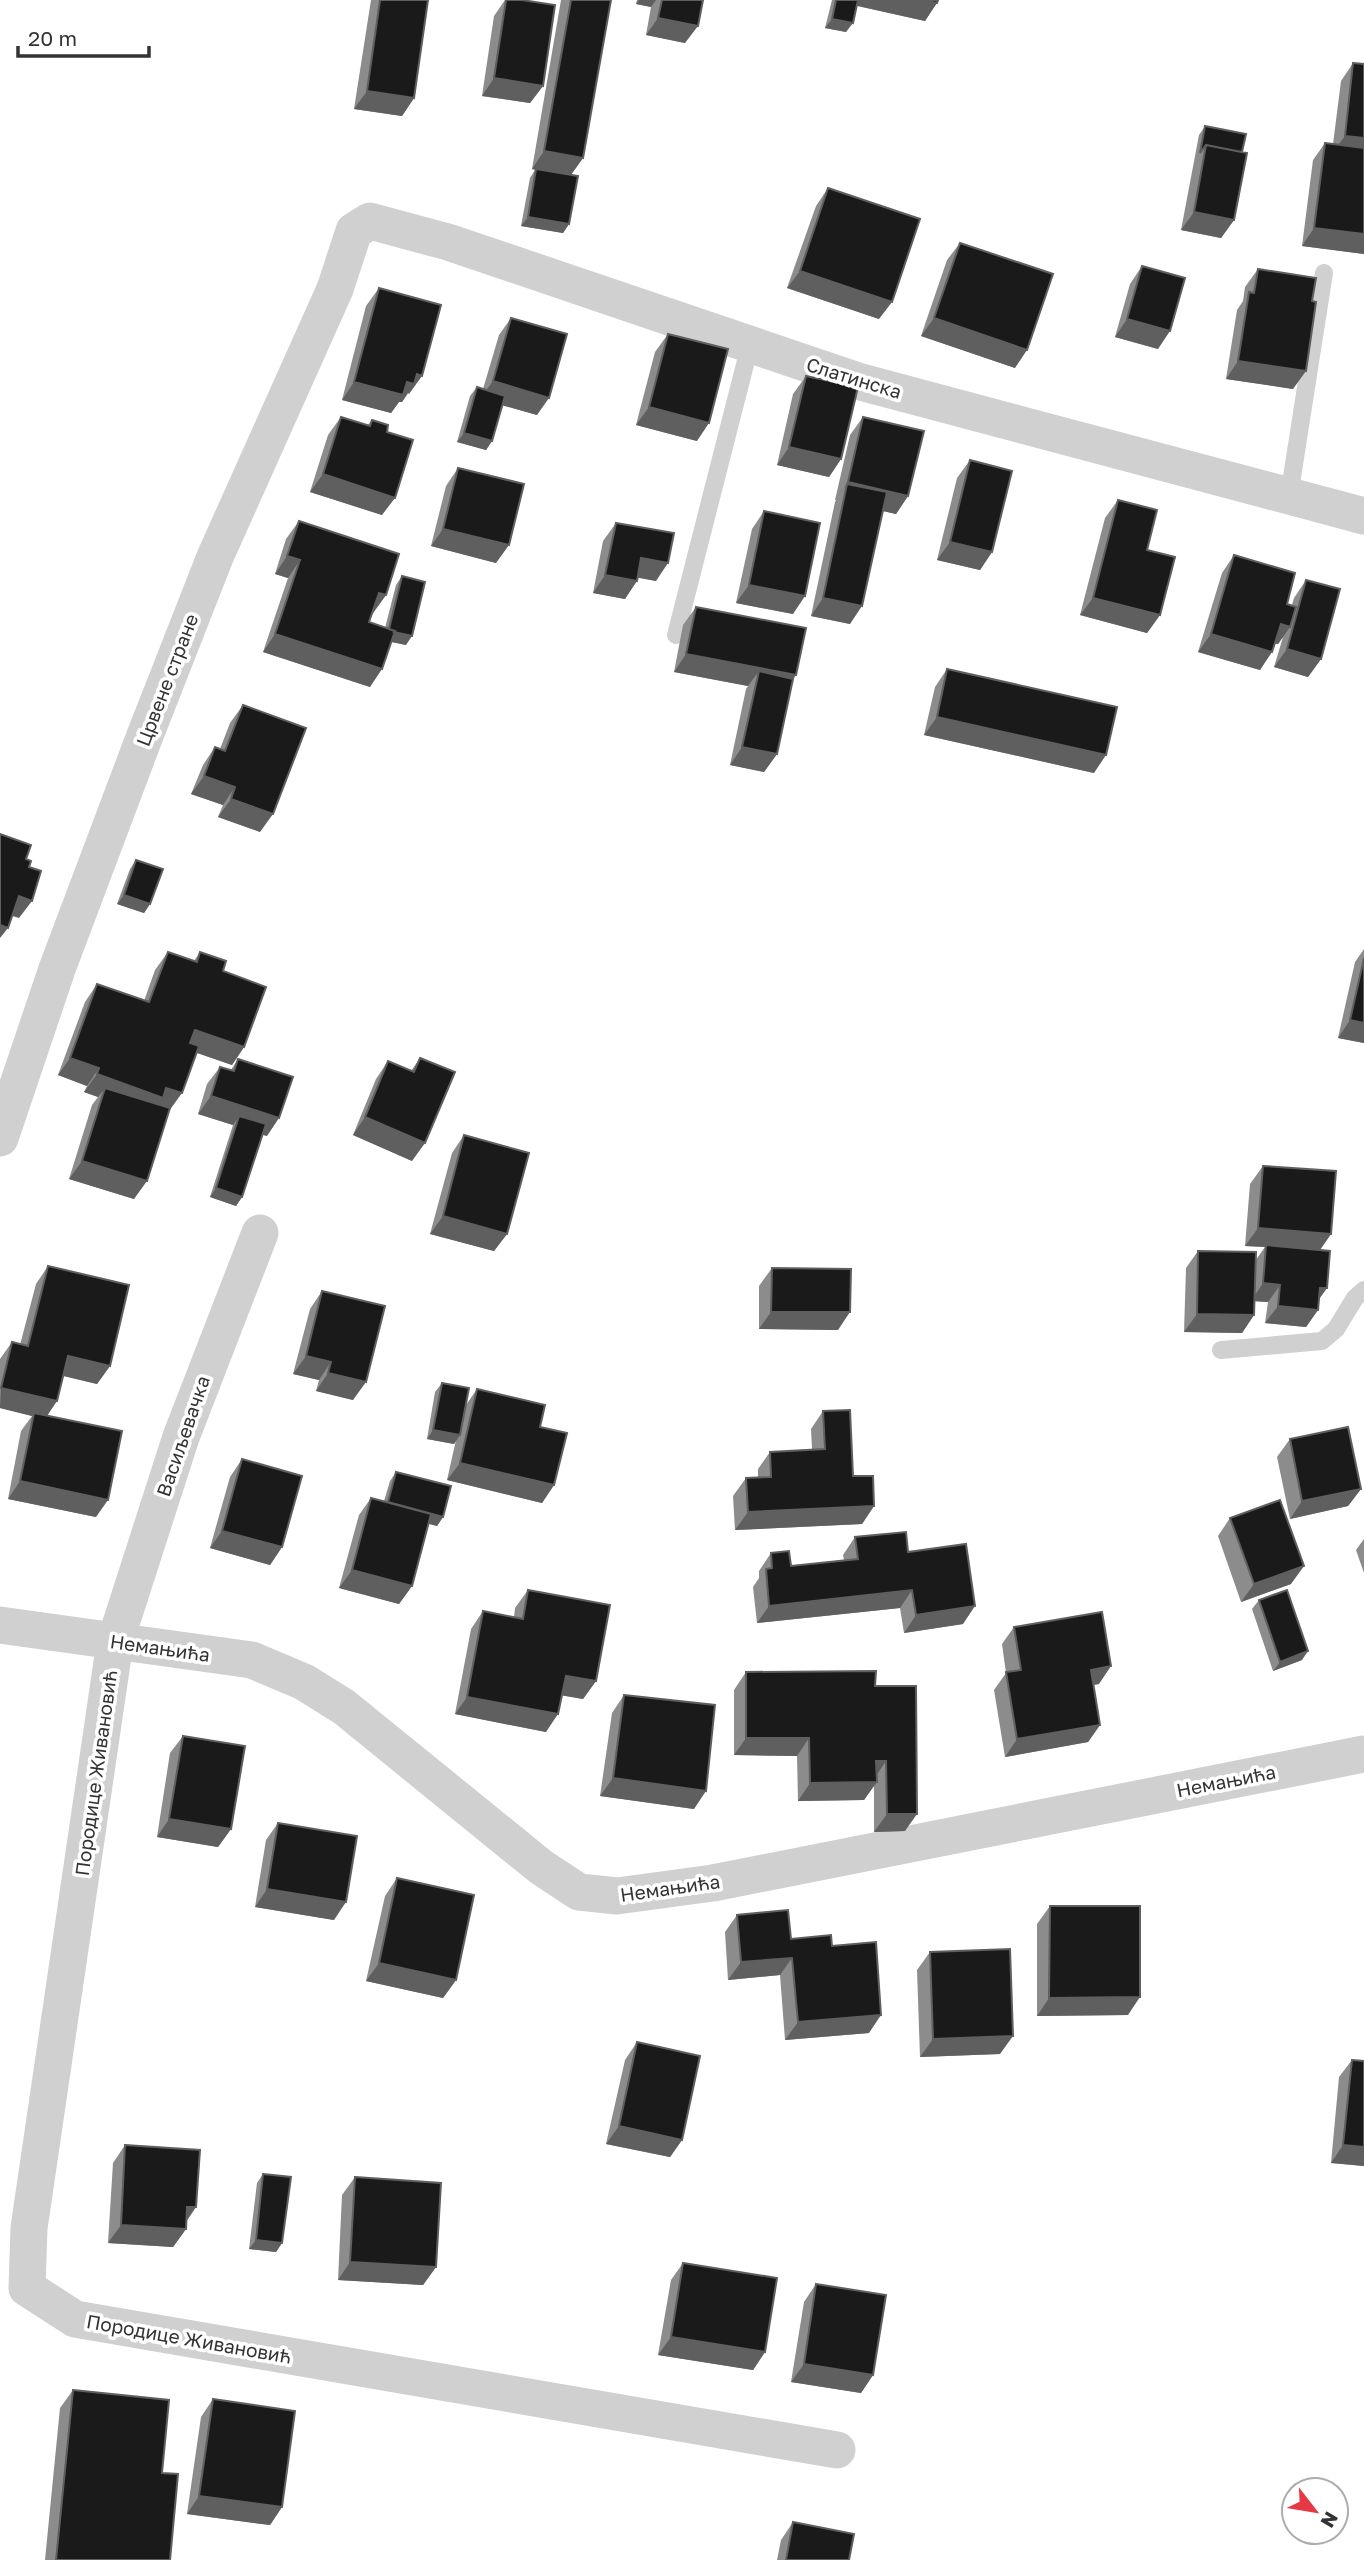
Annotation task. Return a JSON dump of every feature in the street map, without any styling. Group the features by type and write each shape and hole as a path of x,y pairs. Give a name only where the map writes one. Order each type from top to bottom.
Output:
{"street":[{"name":"Слатинска","path":"354,231 370,221 448,242 861,382 1364,516"},
{"name":"Црвене стране","path":"0,1138 57,970 144,738 215,557 335,289 354,231"},
{"name":"Васиљевачка","path":"115,1642 181,1437 260,1233"},
{"name":"Немањића","path":"0,1625 252,1660 304,1682 344,1707 541,1867 579,1892 617,1896 713,1883 1364,1754"},
{"name":"Породице Живановић","path":"115,1642 29,2228 27,2288 75,2319 837,2450"}],"lane":[{"path":"1289,496 1324,273"},
{"path":"676,635 750,345"},
{"path":"1221,1349 1322,1341 1336,1329 1355,1298 1364,1290"}],"building":[{"path":"380,0 428,0 414,98 367,91"},
{"path":"506,0 555,5 543,86 494,78"},
{"path":"571,0 611,0 583,158 544,151"},
{"path":"662,0 703,0 698,26 658,18"},
{"path":"836,0 858,0 853,23 832,19"},
{"path":"1353,63 1364,64 1364,138 1345,136"},
{"path":"1205,126 1246,134 1242,152 1206,145 1200,153"},
{"path":"1325,143 1364,148 1364,234 1314,228"},
{"path":"1206,145 1247,153 1234,220 1194,212"},
{"path":"536,169 578,176 569,224 528,217"},
{"path":"828,188 920,219 892,302 800,271"},
{"path":"960,243 1053,274 1027,350 934,318"},
{"path":"1142,266 1185,278 1170,331 1127,319"},
{"path":"1258,269 1316,278 1312,301 1316,302 1306,371 1238,361 1249,292 1254,293"},
{"path":"379,288 441,305 422,376 417,374 414,384 407,382 403,395 354,382"},
{"path":"511,318 567,334 549,398 493,381"},
{"path":"668,334 728,349 709,423 649,407"},
{"path":"806,376 858,387 841,459 789,447"},
{"path":"477,387 505,396 492,441 464,433"},
{"path":"341,417 370,426 372,420 388,425 387,432 413,440 395,498 323,474"},
{"path":"863,417 924,431 908,496 848,482"},
{"path":"970,460 1012,471 992,552 950,542"},
{"path":"458,468 524,484 509,545 443,529"},
{"path":"847,484 887,492 862,606 823,598"},
{"path":"1118,500 1157,510 1147,550 1175,557 1160,615 1093,598"},
{"path":"764,511 820,523 805,596 749,585"},
{"path":"299,521 399,554 386,595 379,593 369,622 395,631 382,669 275,634 300,560 287,556"},
{"path":"616,523 674,533 668,563 641,558 637,581 605,575"},
{"path":"1234,555 1295,573 1287,604 1296,607 1290,627 1281,624 1272,652 1211,634"},
{"path":"402,576 425,582 412,636 389,629"},
{"path":"1306,580 1340,589 1321,659 1287,649"},
{"path":"696,607 806,628 796,675 686,654"},
{"path":"947,669 1117,707 1106,755 937,717"},
{"path":"759,671 793,679 777,754 742,747"},
{"path":"243,705 306,728 273,814 231,799 235,787 204,776 215,747 225,751"},
{"path":"0,834 31,845 26,859 31,861 29,867 41,871 32,901 19,896 8,928 0,925"},
{"path":"136,860 163,869 150,904 124,895"},
{"path":"168,952 197,962 200,952 226,961 223,971 266,987 244,1047 195,1030 190,1043 199,1046 182,1093 166,1088 163,1098 97,1074 99,1068 70,1058 97,984 149,1002"},
{"path":"1364,958 1364,1023 1350,1020"},
{"path":"420,1058 455,1072 425,1143 365,1117 388,1061 414,1072"},
{"path":"238,1059 293,1077 279,1118 211,1096 220,1067 234,1071"},
{"path":"105,1088 170,1108 147,1181 82,1161"},
{"path":"239,1116 266,1124 242,1197 216,1188"},
{"path":"464,1135 529,1153 507,1234 443,1216"},
{"path":"1263,1166 1336,1171 1331,1234 1258,1228"},
{"path":"1266,1245 1330,1251 1327,1288 1320,1288 1318,1310 1278,1306 1280,1285 1263,1283"},
{"path":"1198,1251 1256,1252 1254,1315 1197,1314"},
{"path":"48,1266 129,1285 110,1366 68,1356 57,1401 1,1388 12,1342 28,1346"},
{"path":"772,1268 851,1269 850,1312 771,1312"},
{"path":"322,1291 385,1306 366,1382 328,1373 331,1362 306,1356"},
{"path":"442,1383 469,1388 460,1435 433,1430"},
{"path":"477,1389 545,1405 540,1427 567,1433 554,1485 460,1463"},
{"path":"850,1410 853,1476 873,1476 874,1506 748,1512 746,1478 771,1477 770,1452 825,1449 823,1411"},
{"path":"34,1413 122,1431 108,1500 20,1481"},
{"path":"1348,1427 1361,1489 1302,1501 1290,1439"},
{"path":"242,1459 302,1476 282,1547 222,1531"},
{"path":"396,1472 451,1486 443,1517 388,1502"},
{"path":"371,1498 431,1514 412,1586 352,1570"},
{"path":"1280,1500 1304,1566 1254,1584 1230,1518"},
{"path":"906,1532 908,1552 966,1544 975,1606 916,1615 912,1590 769,1606 766,1569 772,1568 771,1553 789,1551 791,1566 858,1559 855,1537"},
{"path":"528,1590 610,1605 596,1681 566,1676 558,1714 467,1697 483,1611 523,1619"},
{"path":"1287,1590 1308,1651 1280,1662 1259,1600"},
{"path":"1102,1612 1111,1666 1091,1670 1100,1725 1017,1739 1006,1672 1021,1670 1014,1627"},
{"path":"876,1671 875,1686 916,1686 917,1814 887,1814 886,1761 876,1761 877,1782 810,1783 809,1738 746,1738 746,1672"},
{"path":"624,1695 715,1705 706,1791 613,1778"},
{"path":"183,1736 245,1746 231,1829 169,1819"},
{"path":"278,1823 357,1836 346,1902 267,1889"},
{"path":"397,1878 474,1895 456,1980 379,1963"},
{"path":"1050,1906 1140,1906 1140,1997 1049,1998"},
{"path":"788,1910 791,1939 831,1935 832,1946 876,1942 881,2015 798,2022 792,1958 741,1962 737,1915"},
{"path":"1010,1949 1013,2036 933,2039 930,1952"},
{"path":"637,2042 700,2056 682,2140 619,2126"},
{"path":"1352,2060 1364,2061 1364,2147 1343,2145"},
{"path":"125,2145 200,2150 196,2207 187,2207 186,2229 121,2225"},
{"path":"263,2174 291,2177 282,2243 256,2240"},
{"path":"355,2177 441,2183 436,2267 350,2262"},
{"path":"683,2263 777,2278 765,2352 671,2337"},
{"path":"816,2284 886,2295 873,2375 804,2364"},
{"path":"73,2390 169,2400 162,2473 178,2474 170,2560 56,2560"},
{"path":"213,2399 295,2411 282,2507 199,2496"},
{"path":"793,2522 854,2534 849,2560 786,2560"}]}
